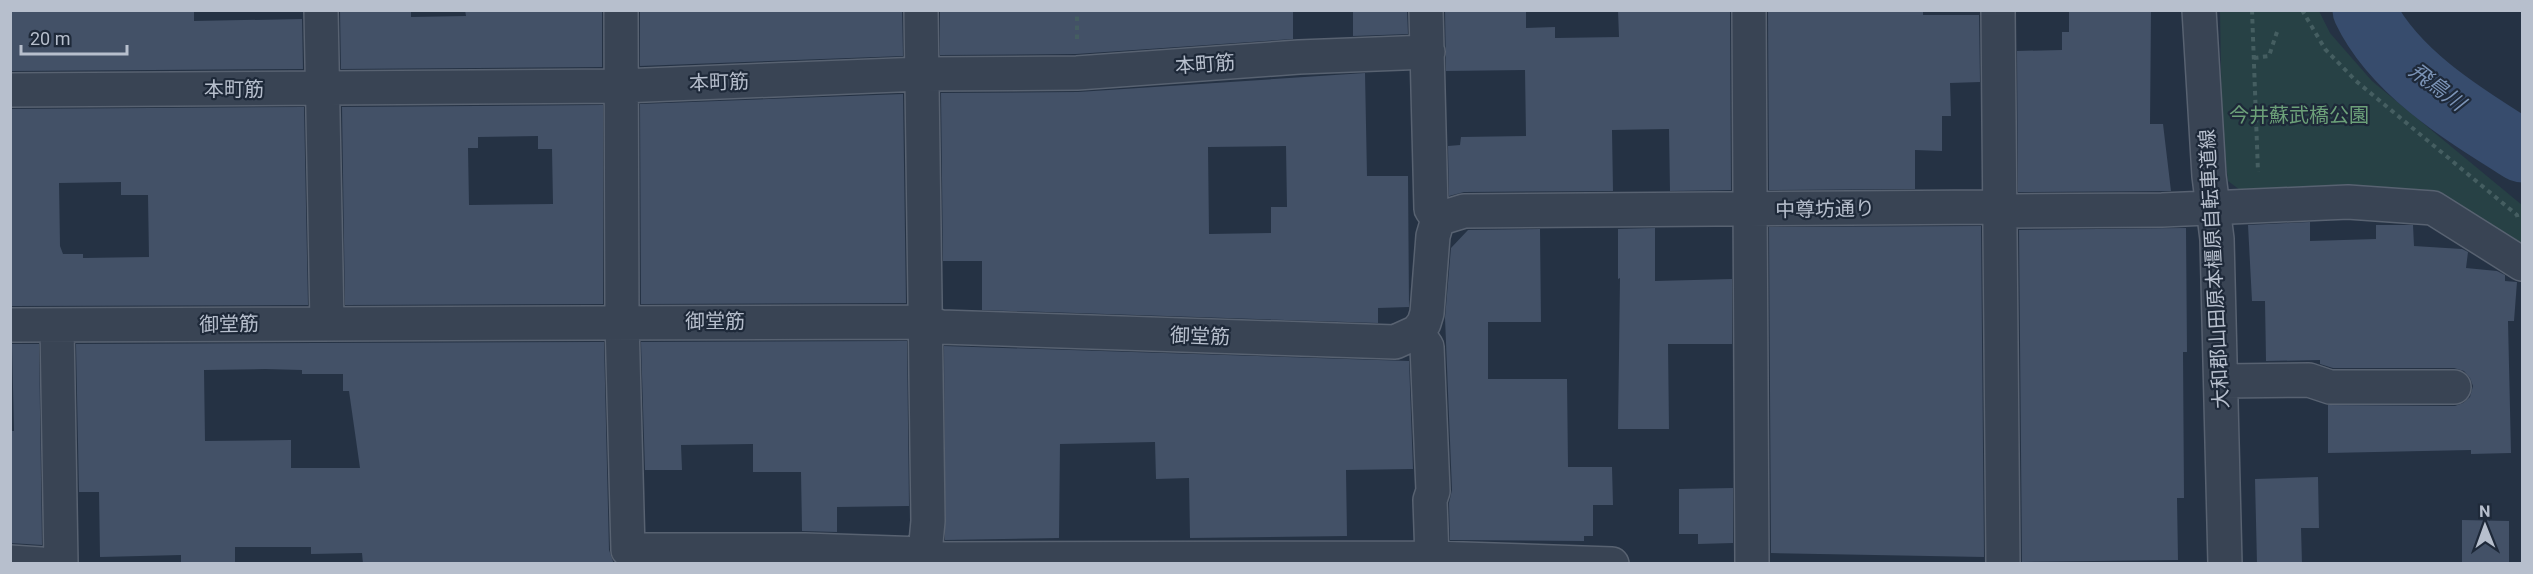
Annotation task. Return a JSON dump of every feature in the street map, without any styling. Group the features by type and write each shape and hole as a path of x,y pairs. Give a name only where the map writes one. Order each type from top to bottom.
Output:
{"street":[{"path":"321,10 327,323"},
{"path":"621,10 622,321 627,557 1432,558 1612,564"},
{"path":"921,10 928,520 924,559"},
{"path":"1426,10 1431,209 1438,219 1433,236 1427,313 1424,323 1417,332 1427,347 1433,491 1430,500 1432,558"},
{"path":"1749,10 1752,210 1752,564"},
{"path":"1998,10 2003,564"},
{"name":"大和郡山田原本橿原自転車道線","path":"2199,10 2217,239 2223,381 2225,564"},
{"name":"本町筋","path":"10,90 621,86 922,74 1077,73 1299,57 1428,52"},
{"name":"中尊坊通り","path":"1438,219 1464,211 2213,208 2259,204 2348,202 2433,208 2522,264"},
{"name":"御堂筋","path":"10,325 622,321 925,322 941,327 1395,342 1417,332"},
{"path":"57,326 61,564"},
{"path":"2223,381 2309,380 2330,387 2454,387"},
{"path":"10,562 41,564"}],"path":[{"path":"2252,10 2259,204"},
{"path":"2302,10 2325,49 2356,81 2517,215 2522,264"},
{"path":"2254,58 2269,56 2277,32"}],"green space":[{"name":"今井蘇武橋公園","path":"2220,11 2319,11 2330,33 2372,81 2522,205 2522,249 2439,196 2240,190 2228,181 2222,127"}],"building":[{"path":"10,10 194,12 194,21 302,19 303,69 10,71"},
{"path":"340,10 411,10 411,17 466,16 465,10 602,10 602,67 341,69"},
{"path":"640,10 902,10 903,56 640,66"},
{"path":"940,10 1293,10 1293,39 1076,54 940,55"},
{"path":"1353,10 1407,10 1408,34 1353,36"},
{"path":"1445,10 1526,10 1526,28 1555,27 1555,38 1619,37 1618,10 1730,10 1731,190 1670,191 1669,129 1612,130 1613,191 1464,192 1449,196 1448,146 1460,145 1461,137 1526,136 1525,70 1446,71"},
{"path":"1768,10 1923,10 1923,15 1979,15 1980,82 1950,83 1951,116 1942,116 1942,151 1915,150 1915,189 1769,190"},
{"path":"2069,10 2151,10 2150,124 2163,124 2171,191 2018,192 2017,51 2062,50 2062,32 2069,32"},
{"path":"1365,73 1367,176 1408,176 1409,307 1378,308 1378,323 982,310 982,261 943,261 941,93 1078,92","holes":["1286,146 1287,207 1271,207 1271,233 1209,234 1208,147"]},
{"path":"903,94 906,303 641,304 640,104"},
{"path":"603,105 603,304 345,305 342,107","holes":["538,136 538,149 552,149 553,204 469,205 468,148 478,148 478,137"]},
{"path":"304,107 308,305 10,306 10,109","holes":["121,182 121,195 148,195 149,257 83,258 83,254 63,254 60,246 59,183"]},
{"path":"2310,222 2310,241 2376,239 2376,225 2413,225 2414,246 2462,249 2468,252 2466,268 2497,271 2505,275 2505,281 2517,282 2514,321 2508,321 2511,453 2471,454 2471,450 2328,453 2328,405 2455,406 2470,397 2473,386 2464,371 2454,368 2333,368 2320,364 2320,360 2266,361 2265,301 2252,301 2248,225"},
{"path":"1981,226 1984,557 1771,553 1769,227"},
{"path":"1655,228 1655,281 1732,279 1732,344 1668,344 1669,429 1618,429 1620,278 1618,279 1618,229"},
{"path":"2186,228 2187,352 2183,352 2184,498 2177,498 2178,560 2022,562 2019,230"},
{"path":"1540,229 1541,322 1488,322 1488,379 1567,379 1568,467 1612,467 1613,505 1593,505 1593,536 1584,536 1584,541 1450,540 1449,503 1452,490 1445,318 1451,248 1468,230"},
{"path":"907,341 909,506 837,507 837,532 802,531 801,472 753,472 753,444 681,445 682,470 645,470 641,342"},
{"path":"604,342 609,550 614,564 363,564 362,553 311,554 311,547 235,547 235,564 181,564 181,555 100,557 99,492 79,492 76,344","holes":["204,370 302,370 302,374 343,374 343,391 349,391 360,468 291,468 291,440 205,441"]},
{"path":"12,344 39,344 42,545 10,543 10,431 14,431"},
{"path":"944,346 1409,361 1413,469 1346,470 1347,536 1190,538 1189,478 1156,479 1155,442 1060,444 1059,538 945,540"},
{"path":"2318,477 2319,528 2301,528 2302,564 2257,564 2255,479"},
{"path":"1733,488 1733,543 1698,544 1698,534 1679,534 1679,489"},
{"path":"2462,520 2509,521 2509,564 2462,564"}],"waterway":[{"name":"飛鳥川","path":"2364,10 2377,33 2412,73 2455,108 2522,151"}]}
